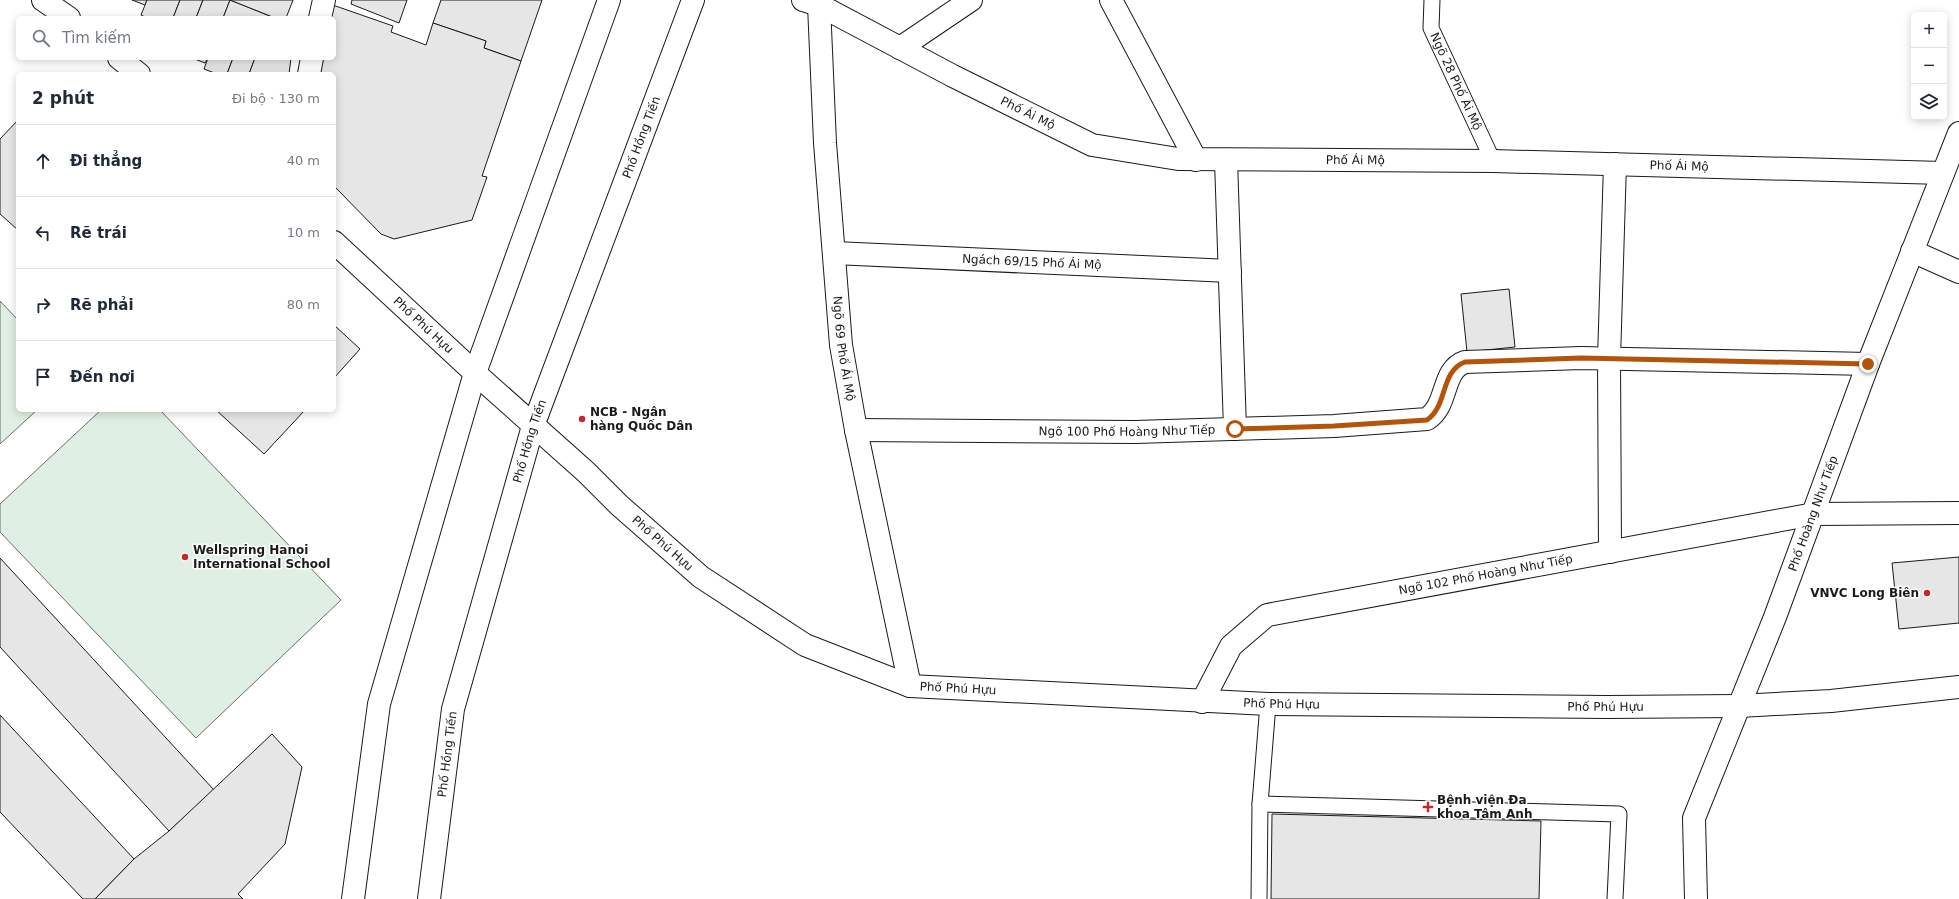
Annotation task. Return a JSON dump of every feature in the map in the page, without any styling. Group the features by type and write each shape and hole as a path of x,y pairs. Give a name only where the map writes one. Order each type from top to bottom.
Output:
{"street":[{"path":"43,0 66,16"},
{"path":"320,16 324,0"},
{"path":"353,899 379,704 475,373 609,0"},
{"name":"Phố Hồng Tiến","path":"429,899 454,709 533,426 693,0"},
{"path":"900,48 971,0"},
{"path":"1111,0 1196,160"},
{"name":"Phố Ái Mộ","path":"814,2 953,76 1092,144 1178,159 1493,161 1943,173"},
{"name":"Ngõ 69 Phố Ái Mộ","path":"814,2 841,345 856,430 910,686"},
{"path":"122,60 136,72"},
{"path":"309,72 312,60"},
{"name":"Phố Hoàng Như Tiếp","path":"1696,899 1694,818 1814,514 1868,364 1959,133"},
{"path":"1226,160 1235,429"},
{"path":"1610,552 1609,359 1615,164"},
{"name":"Phố Phú Hựu","path":"336,244 533,426 701,577 805,645 910,686 1202,702 1268,704 1607,707 1739,706 1832,701 1959,687"},
{"path":"1912,251 1959,272"},
{"name":"Ngách 69/15 Phố Ái Mộ","path":"834,253 1230,271"},
{"name":"Ngõ 100 Phố Hoàng Như Tiếp","path":"856,430 1135,432 1334,426 1427,420 1440,406 1451,372 1459,364 1465,362 1609,359 1868,364"},
{"name":"Ngõ 102 Phố Hoàng Như Tiếp","path":"1202,702 1231,646 1266,615 1814,514 1959,513"}],"lane":[{"name":"Ngõ 28 Phố Ái Mộ","path":"1432,0 1430,28 1493,161"},
{"path":"1259,899 1260,804 1268,704"},
{"path":"1260,804 1619,814 1615,899"}],"green space":[{"path":"0,301 16,318 16,412 35,412 0,444"},
{"path":"99,412 162,412 341,600 196,738 0,532 0,504"}],"building":[{"path":"132,0 147,0 145,5"},
{"path":"147,0 180,0 174,16 141,15"},
{"path":"180,0 203,0 197,16 174,16"},
{"path":"203,0 230,0 224,16 197,16"},
{"path":"230,0 270,16 224,16"},
{"path":"230,0 293,0 287,16 270,16"},
{"path":"352,0 407,0 399,23 351,4"},
{"path":"441,0 542,0 521,61 484,48 486,41 433,23"},
{"path":"327,3 393,26 391,32 426,45 433,23 486,41 484,48 521,61 482,176 487,177 472,220 394,239 381,234 336,188 336,72 320,72 321,60 336,60 336,16 325,16"},
{"path":"197,60 207,60 205,63"},
{"path":"207,60 232,60 228,72 212,72 204,69"},
{"path":"232,60 254,60 250,72 228,72"},
{"path":"254,60 291,60 289,72 250,72"},
{"path":"16,122 16,228 0,214 0,139"},
{"path":"1509,289 1515,347 1467,352 1461,294"},
{"path":"336,327 360,349 336,376"},
{"path":"218,412 303,412 264,454"},
{"name":"VNVC Long Biên","path":"1959,557 1959,623 1899,629 1892,563"},
{"path":"0,558 214,790 169,831 0,647"},
{"path":"0,715 134,859 95,899 83,899 0,812"},
{"path":"272,734 302,767 285,844 238,894 243,899 95,899 134,859 169,831"},
{"path":"1272,814 1541,821 1539,899 1271,899"}],"place":[{"name":"NCB - Ngân hàng Quốc Dân","path":"582,419"},
{"name":"Wellspring Hanoi International School","path":"185,557"},
{"name":"VNVC Long Biên","path":"1927,593"},
{"name":"Bệnh viện Đa khoa Tâm Anh","path":"1428,807"}],"route":[{"path":"1235,429 1334,426 1427,420 1440,406 1451,372 1459,364 1465,362 1581,358 1868,364"}]}
